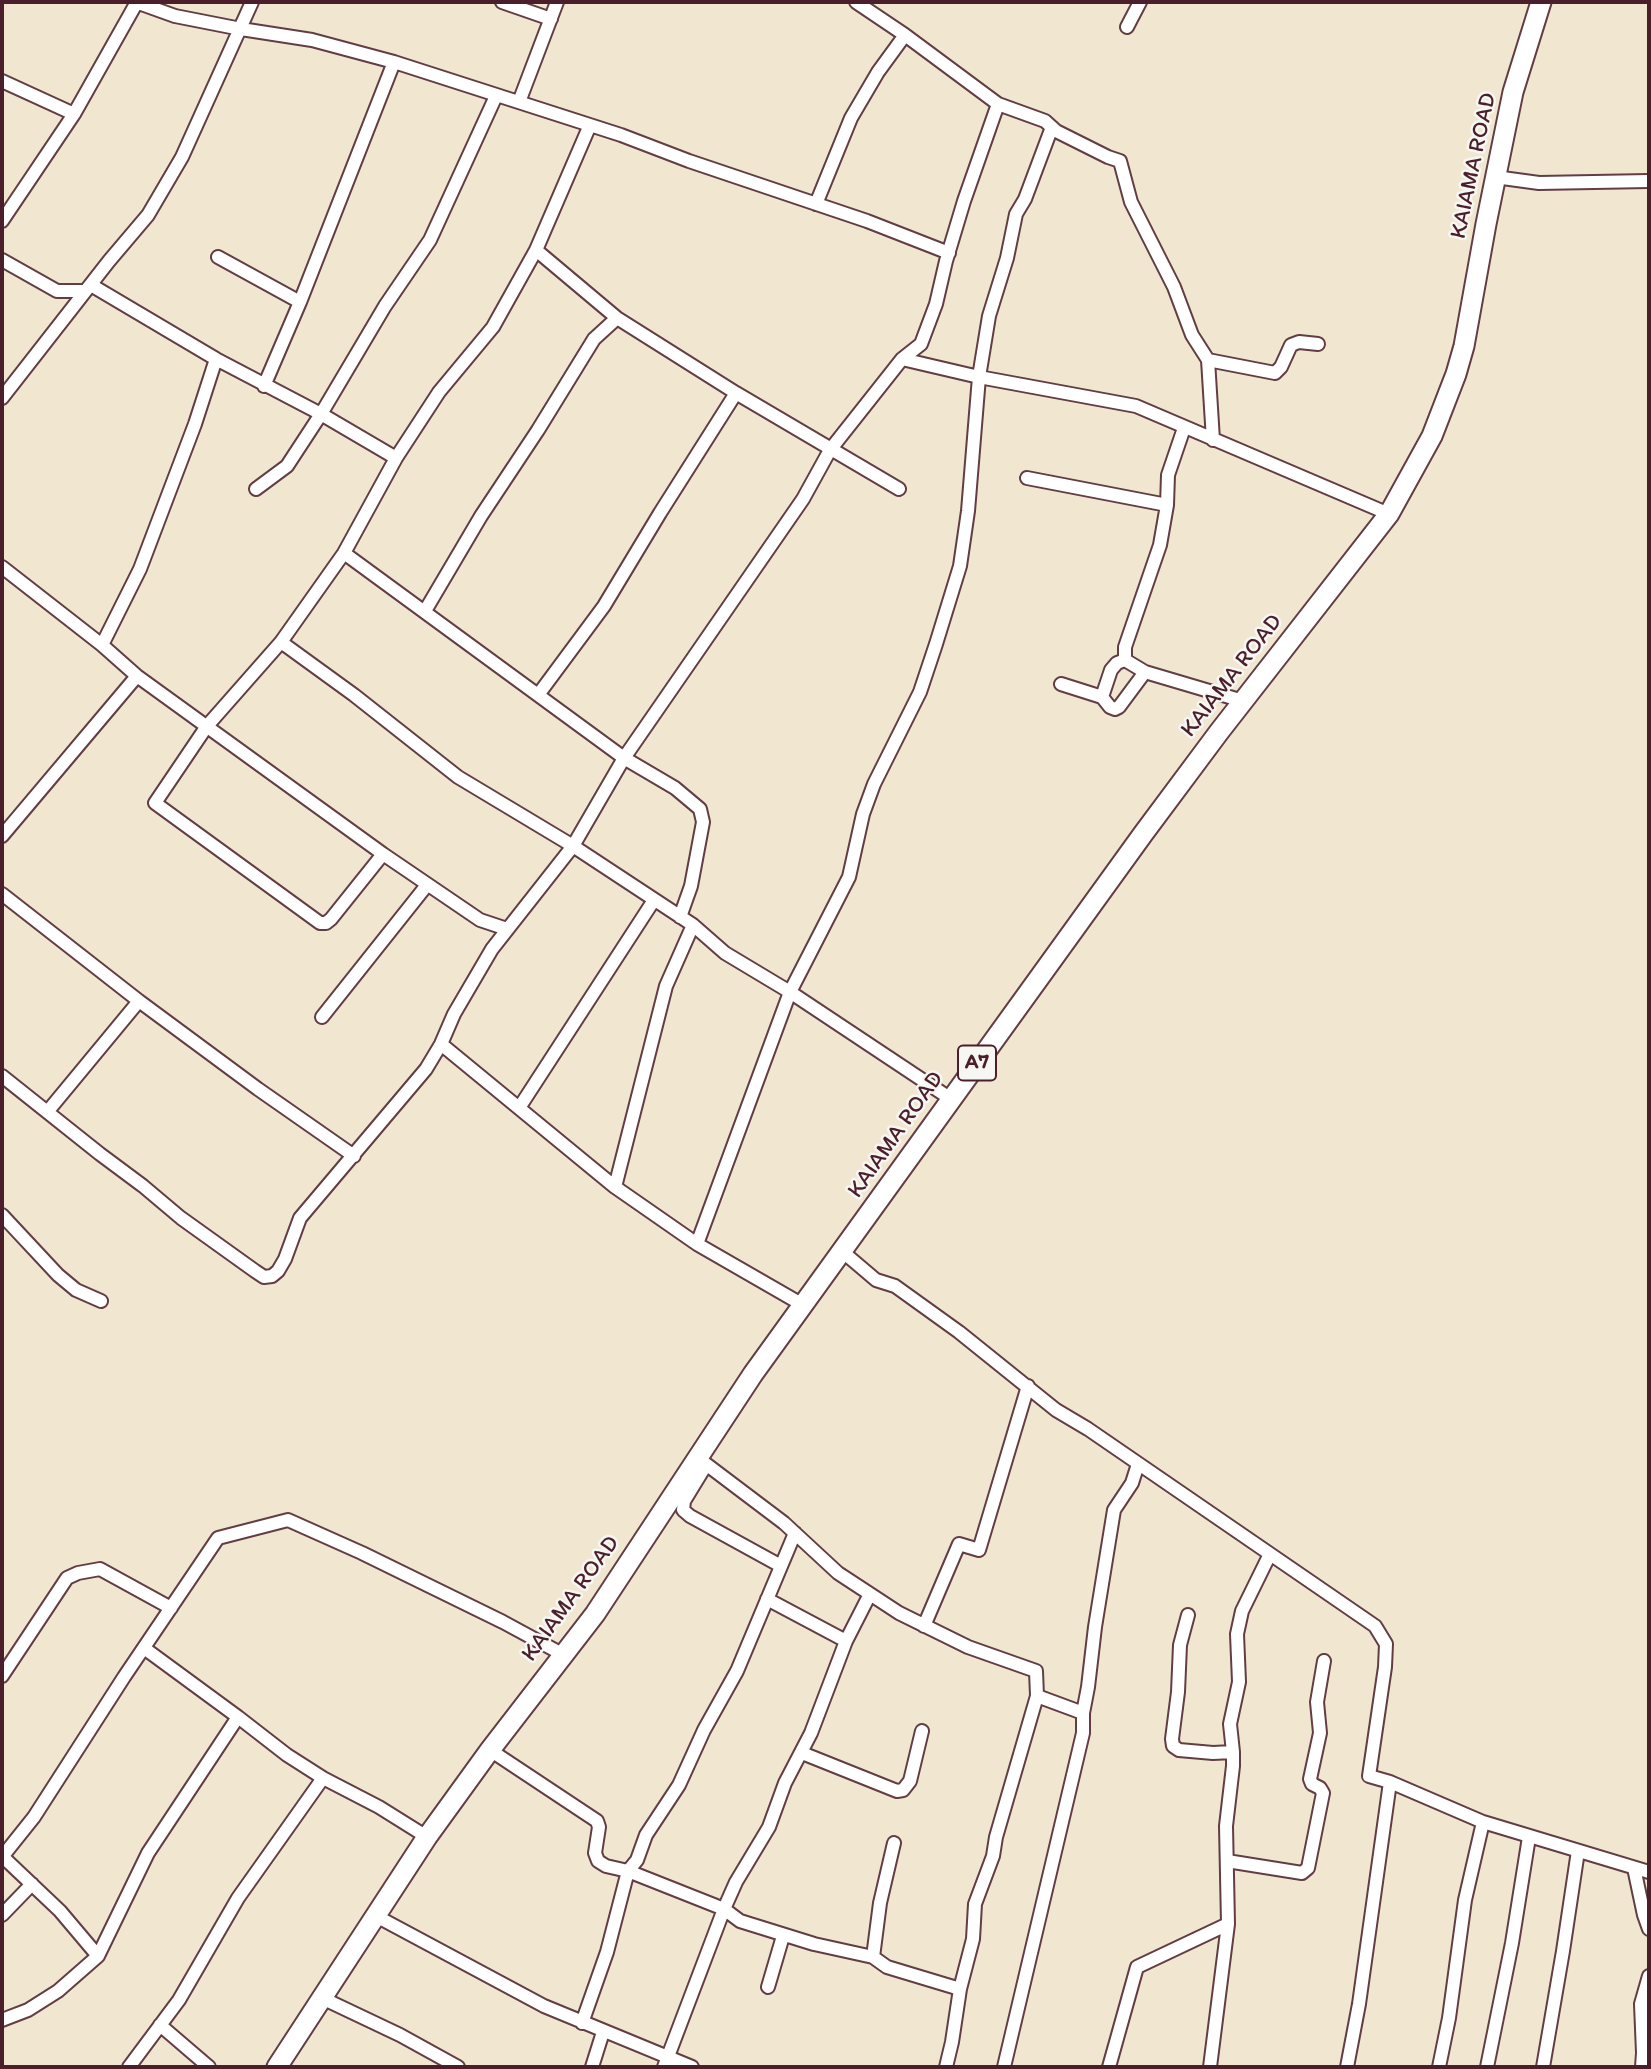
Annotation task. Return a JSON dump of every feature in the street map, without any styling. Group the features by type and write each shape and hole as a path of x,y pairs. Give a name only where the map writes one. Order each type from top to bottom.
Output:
{"highway":[{"name":"KAIAMA ROAD","path":"277,2067 427,1838 594,1614 702,1461 753,1374 1143,834 1389,514 1432,436 1456,374 1464,346 1513,93 1541,2"}],"street":[{"path":"2,221 74,114 136,2 175,16 312,40 394,62 590,125 949,253"},
{"path":"2,398 148,215 182,158 251,2"},
{"path":"502,2 551,19"},
{"path":"519,102 557,2"},
{"path":"856,2 998,104 1045,121 1108,157 1120,161 1130,202 1174,287 1192,335 1208,360 1213,440"},
{"path":"1127,27 1140,2"},
{"path":"816,204 851,118 877,72 905,35"},
{"path":"264,386 300,302 394,62"},
{"path":"2,81 74,114"},
{"path":"256,489 287,466 385,306 429,240 496,96"},
{"path":"2,1076 181,1218 264,1277 272,1276 278,1271 300,1218 426,1069 492,948 573,846 624,758 803,499 830,450 902,359 921,344 936,304 964,201 998,104"},
{"path":"383,854 331,919 327,923 320,923 155,803 207,726 281,642 344,553 396,458 439,392 493,327 536,250 590,125"},
{"path":"697,1244 790,992 849,877 863,814 874,784 920,692 960,566 968,511 979,377 989,316 1007,258 1016,214 1052,127"},
{"path":"1495,177 1539,183 1649,181"},
{"path":"536,250 617,318 736,393 899,489"},
{"path":"218,257 300,302"},
{"path":"2,260 57,291 88,288 264,386 321,414 396,458"},
{"path":"425,611 481,516 594,339 617,318"},
{"path":"1208,360 1275,373 1282,367 1291,345 1299,342 1318,344"},
{"path":"102,645 140,569 195,424 216,359"},
{"path":"902,359 979,377 1136,406 1389,514"},
{"path":"538,695 604,606 736,393"},
{"path":"1125,660 1125,647 1160,545 1167,505 1168,475 1184,428"},
{"path":"1027,478 1167,505"},
{"path":"344,553 546,702 624,758 675,788 700,809 703,822 694,875 680,917"},
{"path":"2,567 102,645 137,676 383,854 480,920 507,929"},
{"path":"281,642 354,695 458,777 573,846 692,925 725,953 790,992 951,1099"},
{"path":"1125,660 1145,672 1243,701"},
{"path":"1102,697 1111,670 1117,663 1125,660"},
{"path":"1061,684 1102,697 1115,709 1145,672"},
{"path":"2,836 6,822 137,676"},
{"path":"322,1017 427,885"},
{"path":"2,894 138,1001 354,1156"},
{"path":"519,1108 654,900"},
{"path":"615,1187 666,986 692,925"},
{"path":"48,1111 138,1001"},
{"path":"441,1044 615,1187 697,1244 803,1305"},
{"path":"2,1215 58,1275 76,1290 101,1301"},
{"path":"843,1252 877,1280 895,1286 959,1332 1056,1410 1088,1429 1375,1626 1386,1644 1369,1776 1390,1782 1483,1822 1649,1872"},
{"path":"923,1626 959,1544 979,1550 1028,1386"},
{"path":"781,1566 683,1510 684,1501 702,1461 784,1523 838,1573 899,1613 968,1647 1036,1671 1037,1696 996,1837 993,1856 975,1904 974,1939 960,1989 946,2067"},
{"path":"1004,2067 1083,1732 1083,1713 1095,1627 1114,1510 1132,1483 1138,1464"},
{"path":"98,1956 60,1911 2,1856 34,1817 218,1538 288,1521 362,1553 562,1654"},
{"path":"582,2023 607,1952 628,1871 637,1860 646,1835 679,1786 704,1730 737,1671 795,1533"},
{"path":"1210,2067 1227,1924 1226,1826 1233,1752 1230,1724 1239,1689 1237,1634 1242,1611 1270,1554"},
{"path":"2,1676 67,1578 78,1573 100,1569 171,1608"},
{"path":"667,2062 724,1909 736,1882 769,1827 846,1641 870,1594"},
{"path":"767,1599 846,1641"},
{"path":"1188,1615 1180,1646 1173,1746 1179,1750 1213,1754 1233,1752"},
{"path":"144,1648 287,1755 323,1778 379,1807 427,1838"},
{"path":"1227,1861 1302,1873 1308,1868 1323,1793 1310,1780 1320,1733 1317,1702 1324,1661"},
{"path":"1037,1696 1083,1713"},
{"path":"2,2020 27,2010 58,1991 98,1956 148,1853 238,1717"},
{"path":"802,1752 897,1791 903,1790 910,1781 922,1731"},
{"path":"490,1750 592,1817 599,1827 595,1853 598,1861 606,1866 628,1871 724,1909 740,1921 783,1936 873,1957 887,1967 960,1989"},
{"path":"129,2067 179,2000 238,1898 323,1778"},
{"path":"1347,2067 1359,2004 1390,1782"},
{"path":"1439,2067 1449,2018 1465,1900 1483,1822"},
{"path":"1487,2067 1512,1942 1529,1837"},
{"path":"873,1957 880,1903 894,1843"},
{"path":"1543,2067 1577,1851"},
{"path":"1634,1868 1649,1926"},
{"path":"2,1915 32,1884"},
{"path":"376,1916 544,2006 667,2062 692,2067"},
{"path":"1109,2067 1137,1967 1227,1924"},
{"path":"768,1987 783,1936"},
{"path":"1642,2067 1646,2054 1641,2004 1649,1976"},
{"path":"322,1998 400,2035 458,2067"},
{"path":"160,2025 209,2067"},
{"path":"593,2067 603,2032"}]}
